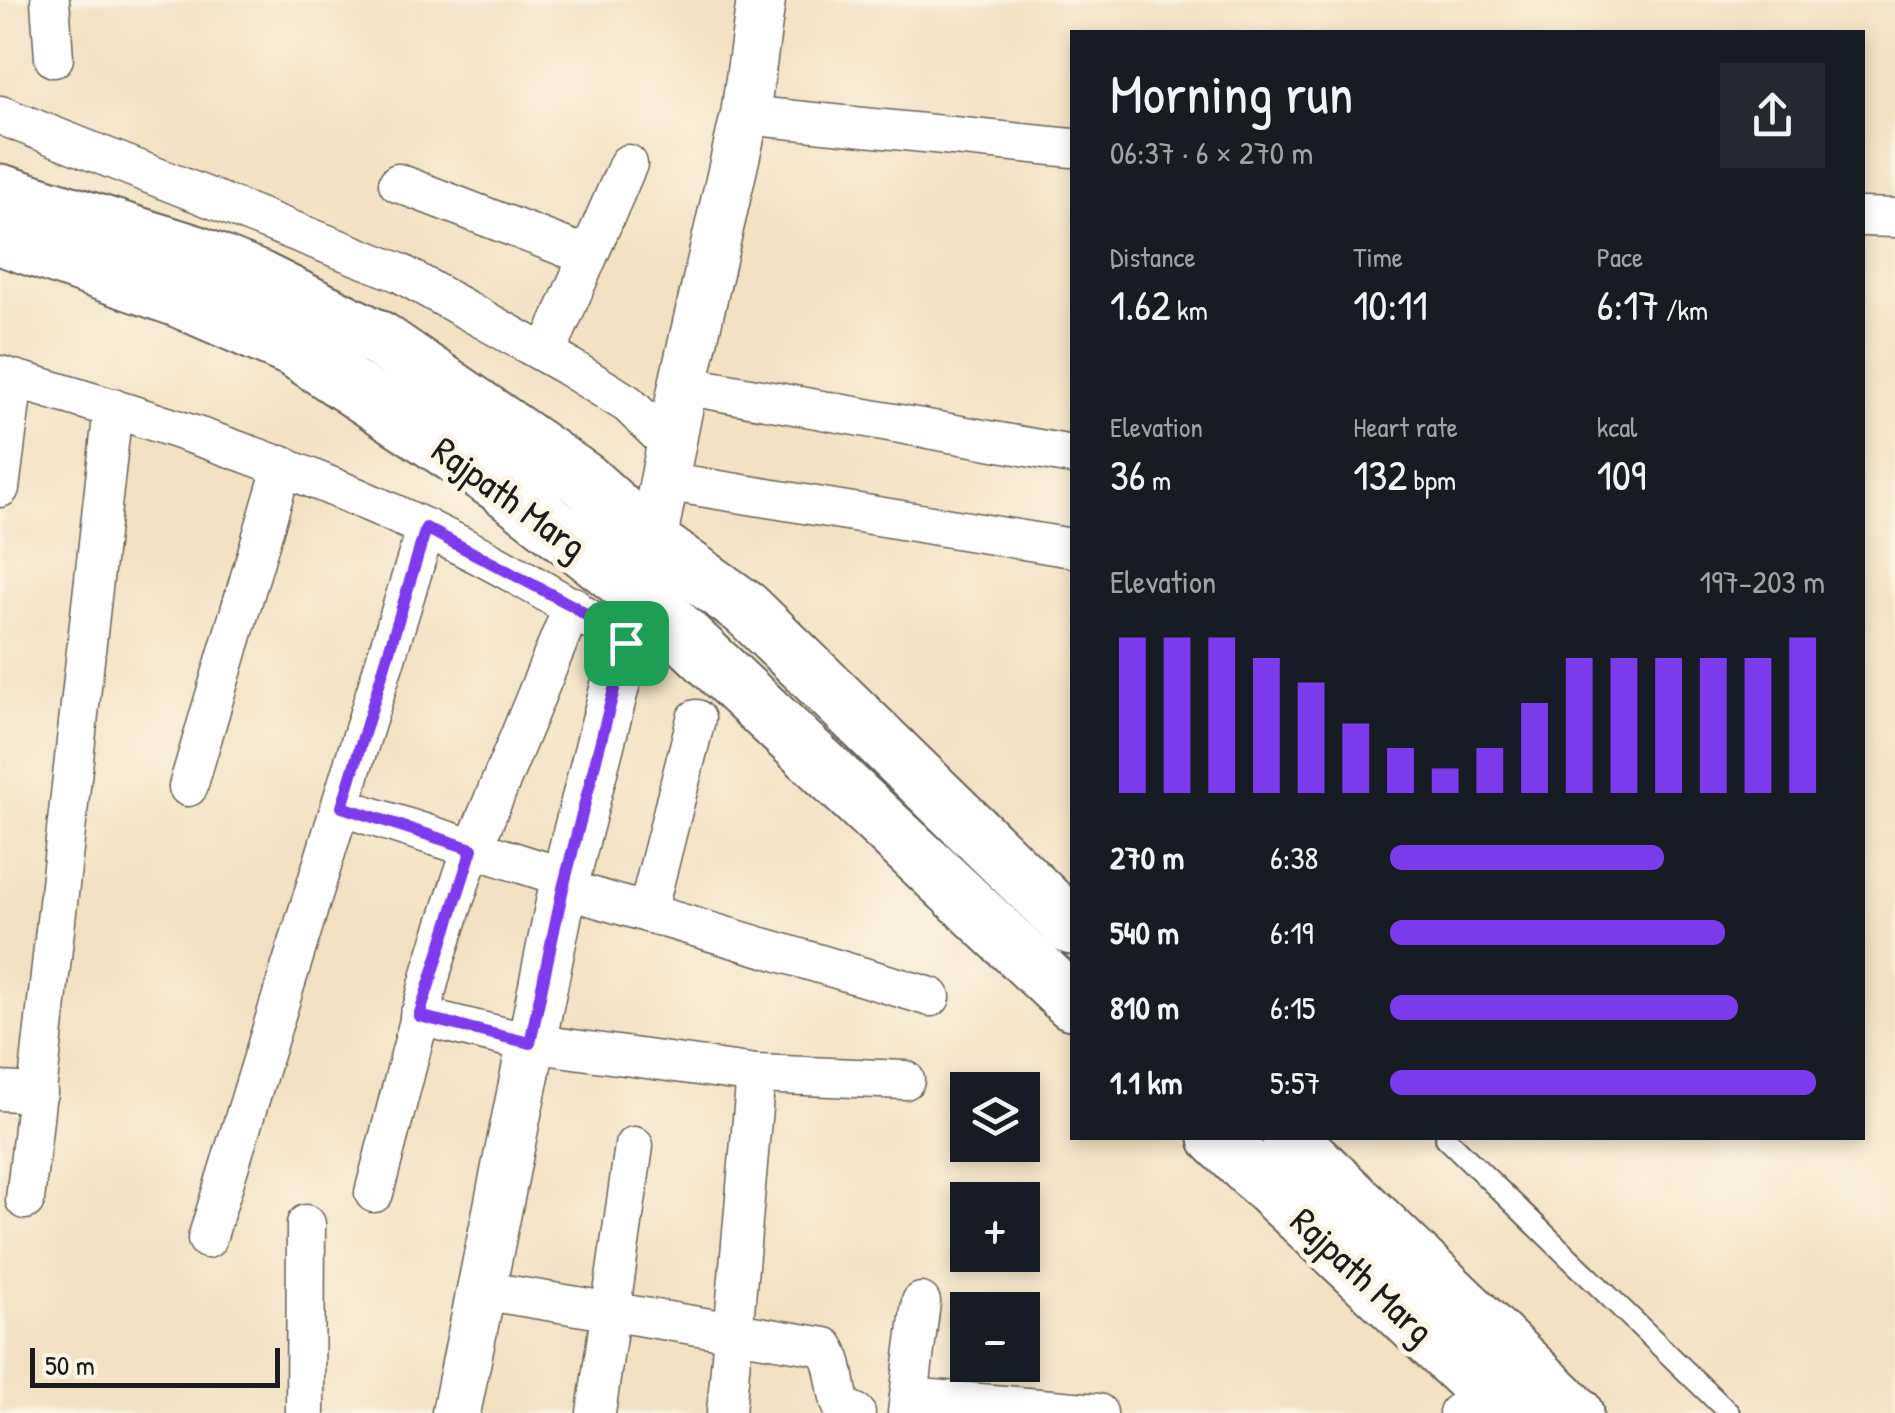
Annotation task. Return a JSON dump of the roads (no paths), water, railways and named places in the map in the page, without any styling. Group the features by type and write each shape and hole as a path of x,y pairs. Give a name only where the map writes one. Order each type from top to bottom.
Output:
{"main road":[{"name":"Rajpath Marg","path":"0,192 195,254 259,279 379,339 584,480 639,593"},
{"name":"Rajpath Marg","path":"0,237 178,299 295,350 499,484 639,593 1070,1000"},
{"name":"Rajpath Marg","path":"639,593 746,609 1070,925"},
{"name":"Rajpath Marg","path":"1219,1140 1485,1406"},
{"name":"Rajpath Marg","path":"1292,1140 1575,1413"}],"street":[{"path":"50,0 54,58"},
{"path":"456,1413 565,882 639,593 745,114 761,0"},
{"path":"745,114 1070,148"},
{"path":"0,115 400,273 628,404 668,463 1070,548"},
{"path":"546,354 628,164"},
{"path":"398,184 588,256"},
{"path":"1865,216 1895,218"},
{"path":"0,488 7,377 283,465 426,528 573,606 639,593"},
{"path":"683,384 1070,455"},
{"path":"26,1200 114,408"},
{"path":"188,786 283,465"},
{"path":"207,1239 426,528"},
{"path":"374,1192 419,1016 472,849 573,606"},
{"path":"647,913 696,719"},
{"path":"342,807 472,849 647,913 931,997"},
{"path":"419,1016 530,1043 756,1074 905,1080"},
{"path":"726,1413 756,1074"},
{"path":"0,1091 38,1092"},
{"path":"596,1413 634,1146"},
{"path":"305,1413 306,1224"},
{"path":"480,1290 826,1348 833,1359 836,1393 842,1407 856,1413"},
{"path":"920,1302 908,1405 1098,1413"}],"lane":[{"path":"1448,1140 1728,1413"}]}
